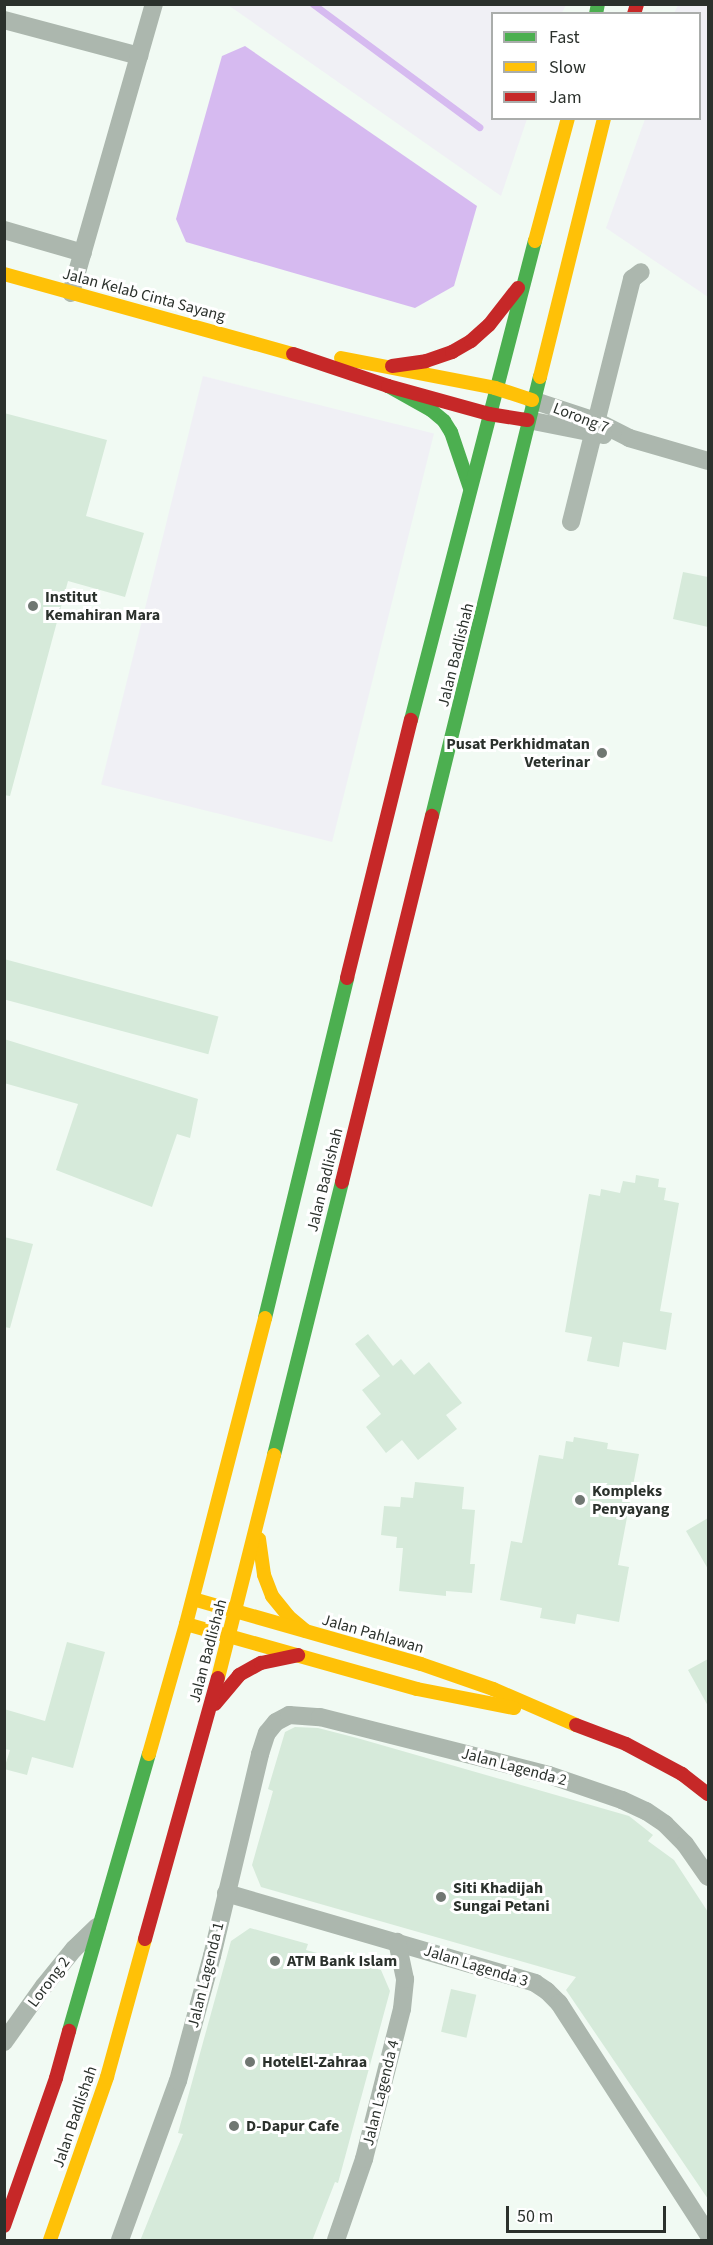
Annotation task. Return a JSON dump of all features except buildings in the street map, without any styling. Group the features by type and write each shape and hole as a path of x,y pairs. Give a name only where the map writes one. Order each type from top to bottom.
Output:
{"main road":[{"name":"Jalan Badlishah","path":"4,2226 56,2078 193,1599 279,1265 366,896 495,388 567,120"},
{"name":"Jalan Badlishah","path":"51,2241 110,2067 230,1636 493,575 532,400 603,120"},
{"name":"Jalan Kelab Cinta Sayang","path":"4,274 276,348 388,386 489,414 528,420"},
{"path":"392,366 426,361 452,352 471,341 489,326 525,279"},
{"name":"Jalan Kelab Cinta Sayang","path":"276,348 392,366 495,388 532,400"},
{"path":"388,386 431,410 444,421 451,432 470,488"},
{"path":"257,1526 264,1575 272,1596 288,1616 306,1631"},
{"name":"Jalan Pahlawan","path":"193,1599 431,1668 493,1689 540,1711 626,1744 682,1774 708,1794"},
{"name":"Jalan Pahlawan","path":"186,1624 417,1689 488,1705 540,1711"},
{"path":"209,1712 222,1692 239,1675 261,1663 298,1655"}],"street":[{"path":"71,293 154,4"},
{"path":"4,20 139,56"},
{"path":"4,230 83,253"},
{"path":"571,522 632,279 641,272"},
{"name":"Lorong 7","path":"532,400 595,428 708,461"},
{"name":"Lorong 7","path":"528,420 595,428"},
{"name":"Jalan Lagenda 2","path":"289,1715 303,1714 343,1723 549,1775 622,1800 646,1811 665,1824 685,1844 708,1877"},
{"name":"Jalan Lagenda 1","path":"120,2241 178,2081 212,1956 267,1733 276,1722 289,1715"},
{"name":"Jalan Lagenda 3","path":"226,1893 535,1983 547,1991 559,2003 708,2234"},
{"name":"Lorong 2","path":"4,2042 74,1948 99,1926"},
{"name":"Jalan Lagenda 4","path":"336,2241 364,2160 402,2009 405,1979 397,1942"}],"shaded area":[{"path":"228,5 566,5 562,12 491,12 491,120 527,120 501,196"},
{"path":"678,5 708,5 708,297 606,228 645,120 701,120 701,12 674,12"},
{"path":"245,46 477,206 454,286 415,308 186,242 176,219 222,56"},
{"path":"203,376 434,434 332,842 101,784"}],"waterway":[{"path":"313,4 479,127"}],"traffic: fast":[{"path":"596,12 598,4"},
{"path":"411,720 535,241"},
{"path":"432,816 540,377"},
{"path":"388,386 431,410 444,421 451,432 470,488"},
{"path":"265,1318 347,978"},
{"path":"274,1455 342,1182"},
{"path":"69,2031 149,1754"}],"traffic: slow":[{"path":"535,241 567,120"},
{"path":"540,377 604,120"},
{"path":"4,274 293,354"},
{"path":"341,358 495,388 532,400"},
{"path":"149,1754 186,1624 265,1318"},
{"path":"218,1678 274,1455"},
{"path":"259,1539 264,1575 272,1596 288,1616 306,1631"},
{"path":"193,1599 421,1664 493,1689 576,1725"},
{"path":"186,1624 417,1689 514,1708"},
{"path":"50,2240 107,2077 145,1939"}],"traffic: jam":[{"path":"635,12 637,4"},
{"path":"392,366 426,361 452,352 471,341 489,325 518,288"},
{"path":"293,354 388,386 489,414 528,420"},
{"path":"347,978 411,720"},
{"path":"342,1182 432,816"},
{"path":"215,1704 239,1675 261,1663 298,1655"},
{"path":"145,1939 218,1678"},
{"path":"576,1725 626,1744 682,1774 708,1794"},
{"path":"4,2226 56,2078 69,2031"}],"place":[{"name":"Institut Kemahiran Mara","path":"33,606"},
{"name":"Pusat Perkhidmatan Veterinar","path":"602,753"},
{"name":"Kompleks Penyayang","path":"580,1500"},
{"name":"Siti Khadijah Sungai Petani","path":"441,1897"},
{"name":"ATM Bank Islam","path":"275,1961"},
{"name":"HotelEl-Zahraa","path":"250,2062"},
{"name":"D-Dapur Cafe","path":"234,2126"}]}
